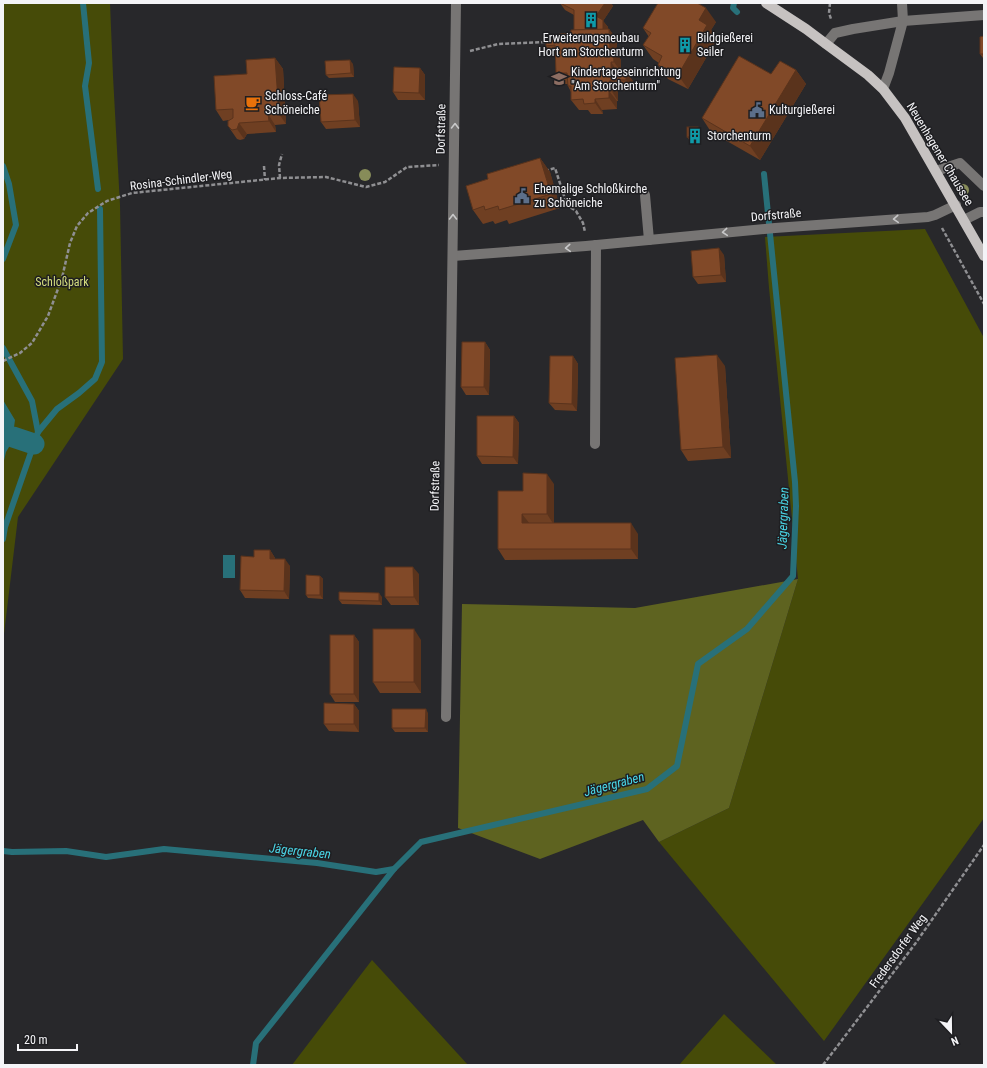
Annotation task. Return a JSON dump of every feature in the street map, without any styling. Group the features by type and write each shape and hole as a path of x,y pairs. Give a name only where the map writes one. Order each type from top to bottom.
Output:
{"main road":[{"name":"Neuenhagener Chaussee","path":"766,3 806,29 868,75 883,89 905,118 984,256"}],"street":[{"name":"Dorfstraße","path":"446,717 456,3"},
{"path":"883,89 889,73 903,21 902,3"},
{"path":"826,44 835,33 854,29 903,21 984,15"},
{"path":"936,171 960,163 984,186"},
{"path":"645,195 649,240"},
{"name":"Dorfstraße","path":"453,256 591,246 775,228 928,217 956,205"},
{"path":"964,220 980,212 984,212"},
{"path":"591,246 595,444"}],"path":[{"path":"455,52 498,44 547,42"},
{"path":"280,178 279,165 282,154"},
{"name":"Rosina-Schindler-Weg","path":"3,361 20,353 32,343 48,316 62,278 70,244 77,226 88,213 107,201 132,194 280,178 326,178 366,187 386,182 407,167 431,165"},
{"path":"264,166 265,180"},
{"path":"541,172 556,168 567,205 576,211 583,223 591,246"},
{"path":"935,215 984,304"},
{"name":"Fredersdorfer Weg","path":"823,1065 915,944 984,845"}],"green space":[{"name":"Schloßpark","path":"3,3 110,3 120,205 123,359 18,517 3,636"},
{"path":"925,229 984,338 984,818 824,1041 659,842 729,808 798,579 765,237"},
{"path":"798,579 729,808 659,842 643,820 540,859 458,828 462,604 635,608"},
{"path":"372,960 468,1065 292,1065"},
{"path":"724,1014 777,1065 679,1065"}],"water":[{"path":"3,400 15,420 12,442 6,452 3,465"},
{"path":"223,555 235,555 235,578 223,578"}],"building":[{"path":"560,3 605,3 596,16 603,20 603,30 574,30 574,10"},
{"name":"Bildgießerei Seiler","path":"658,3 697,3 706,8 699,20 707,25 678,75 658,65 662,56 643,45 651,33 643,28"},
{"path":"609,29 610,49 613,49 614,62 611,62 611,71 626,70 626,80 610,80 611,90 609,91 609,98 595,99 595,103 584,104 583,99 571,100 571,86 568,86 567,73 556,73 555,45 546,46 546,40 559,40 559,34 571,33 571,30"},
{"path":"984,36 984,54 980,54 980,37"},
{"name":"Kulturgießerei","path":"739,56 771,74 780,61 796,70 750,146 702,118"},
{"name":"Schloss-Café Schöneiche","path":"275,58 279,114 268,114 269,121 239,123 237,129 232,130 228,126 228,121 233,118 233,109 216,110 214,76 247,74 246,60"},
{"path":"350,60 351,73 326,75 325,61"},
{"path":"394,67 420,68 419,93 393,92"},
{"path":"353,94 355,120 321,122 319,95"},
{"path":"687,127 698,127 698,137 687,137"},
{"path":"540,158 551,194 499,210 498,206 485,210 484,206 473,210 466,186 488,179 487,174"},
{"path":"719,248 721,275 693,277 691,251"},
{"path":"462,342 485,342 484,387 461,387"},
{"path":"717,355 723,447 681,450 675,358"},
{"path":"550,356 573,356 572,404 549,403"},
{"path":"477,416 514,416 513,457 477,456"},
{"path":"523,473 547,474 547,514 522,514 522,523 631,523 631,549 498,549 498,491 523,491"},
{"path":"254,550 270,550 270,559 285,559 284,591 240,590 241,556 254,557"},
{"path":"385,567 413,567 414,597 385,597"},
{"path":"306,575 320,576 320,595 306,595"},
{"path":"339,592 379,593 379,601 339,600"},
{"path":"373,629 414,629 414,682 373,682"},
{"path":"330,635 354,635 354,694 330,694"},
{"path":"324,703 354,704 354,724 324,724"},
{"path":"392,709 426,709 425,728 392,728"}],"waterway":[{"path":"83,3 89,63 85,86 98,189"},
{"name":"Jägergraben","path":"734,3 733,8 737,12"},
{"path":"3,166 9,184 16,225 3,259"},
{"name":"Jägergraben","path":"3,851 66,851 106,857 164,849 317,863 376,872 394,869 421,842 647,789 677,766 698,664 747,629 793,576 796,506 795,482 764,174"},
{"path":"38,432 57,409 95,379 102,362 100,209"},
{"path":"3,348 32,401 38,432 5,527 3,539"},
{"path":"13,437 34,444"},
{"path":"253,1065 256,1043 394,869"}],"place":[{"name":"Erweiterungsneubau Hort am Storchenturm","path":"591,20"},
{"name":"Bildgießerei Seiler","path":"685,45"},
{"name":"Kindertageseinrichtung \"Am Storchenturm\"","path":"559,79"},
{"name":"Schloss-Café Schöneiche","path":"253,103"},
{"name":"Kulturgießerei","path":"757,110"},
{"name":"Storchenturm","path":"695,136"},
{"name":"Ehemalige Schloßkirche zu Schöneiche","path":"522,196"}]}
